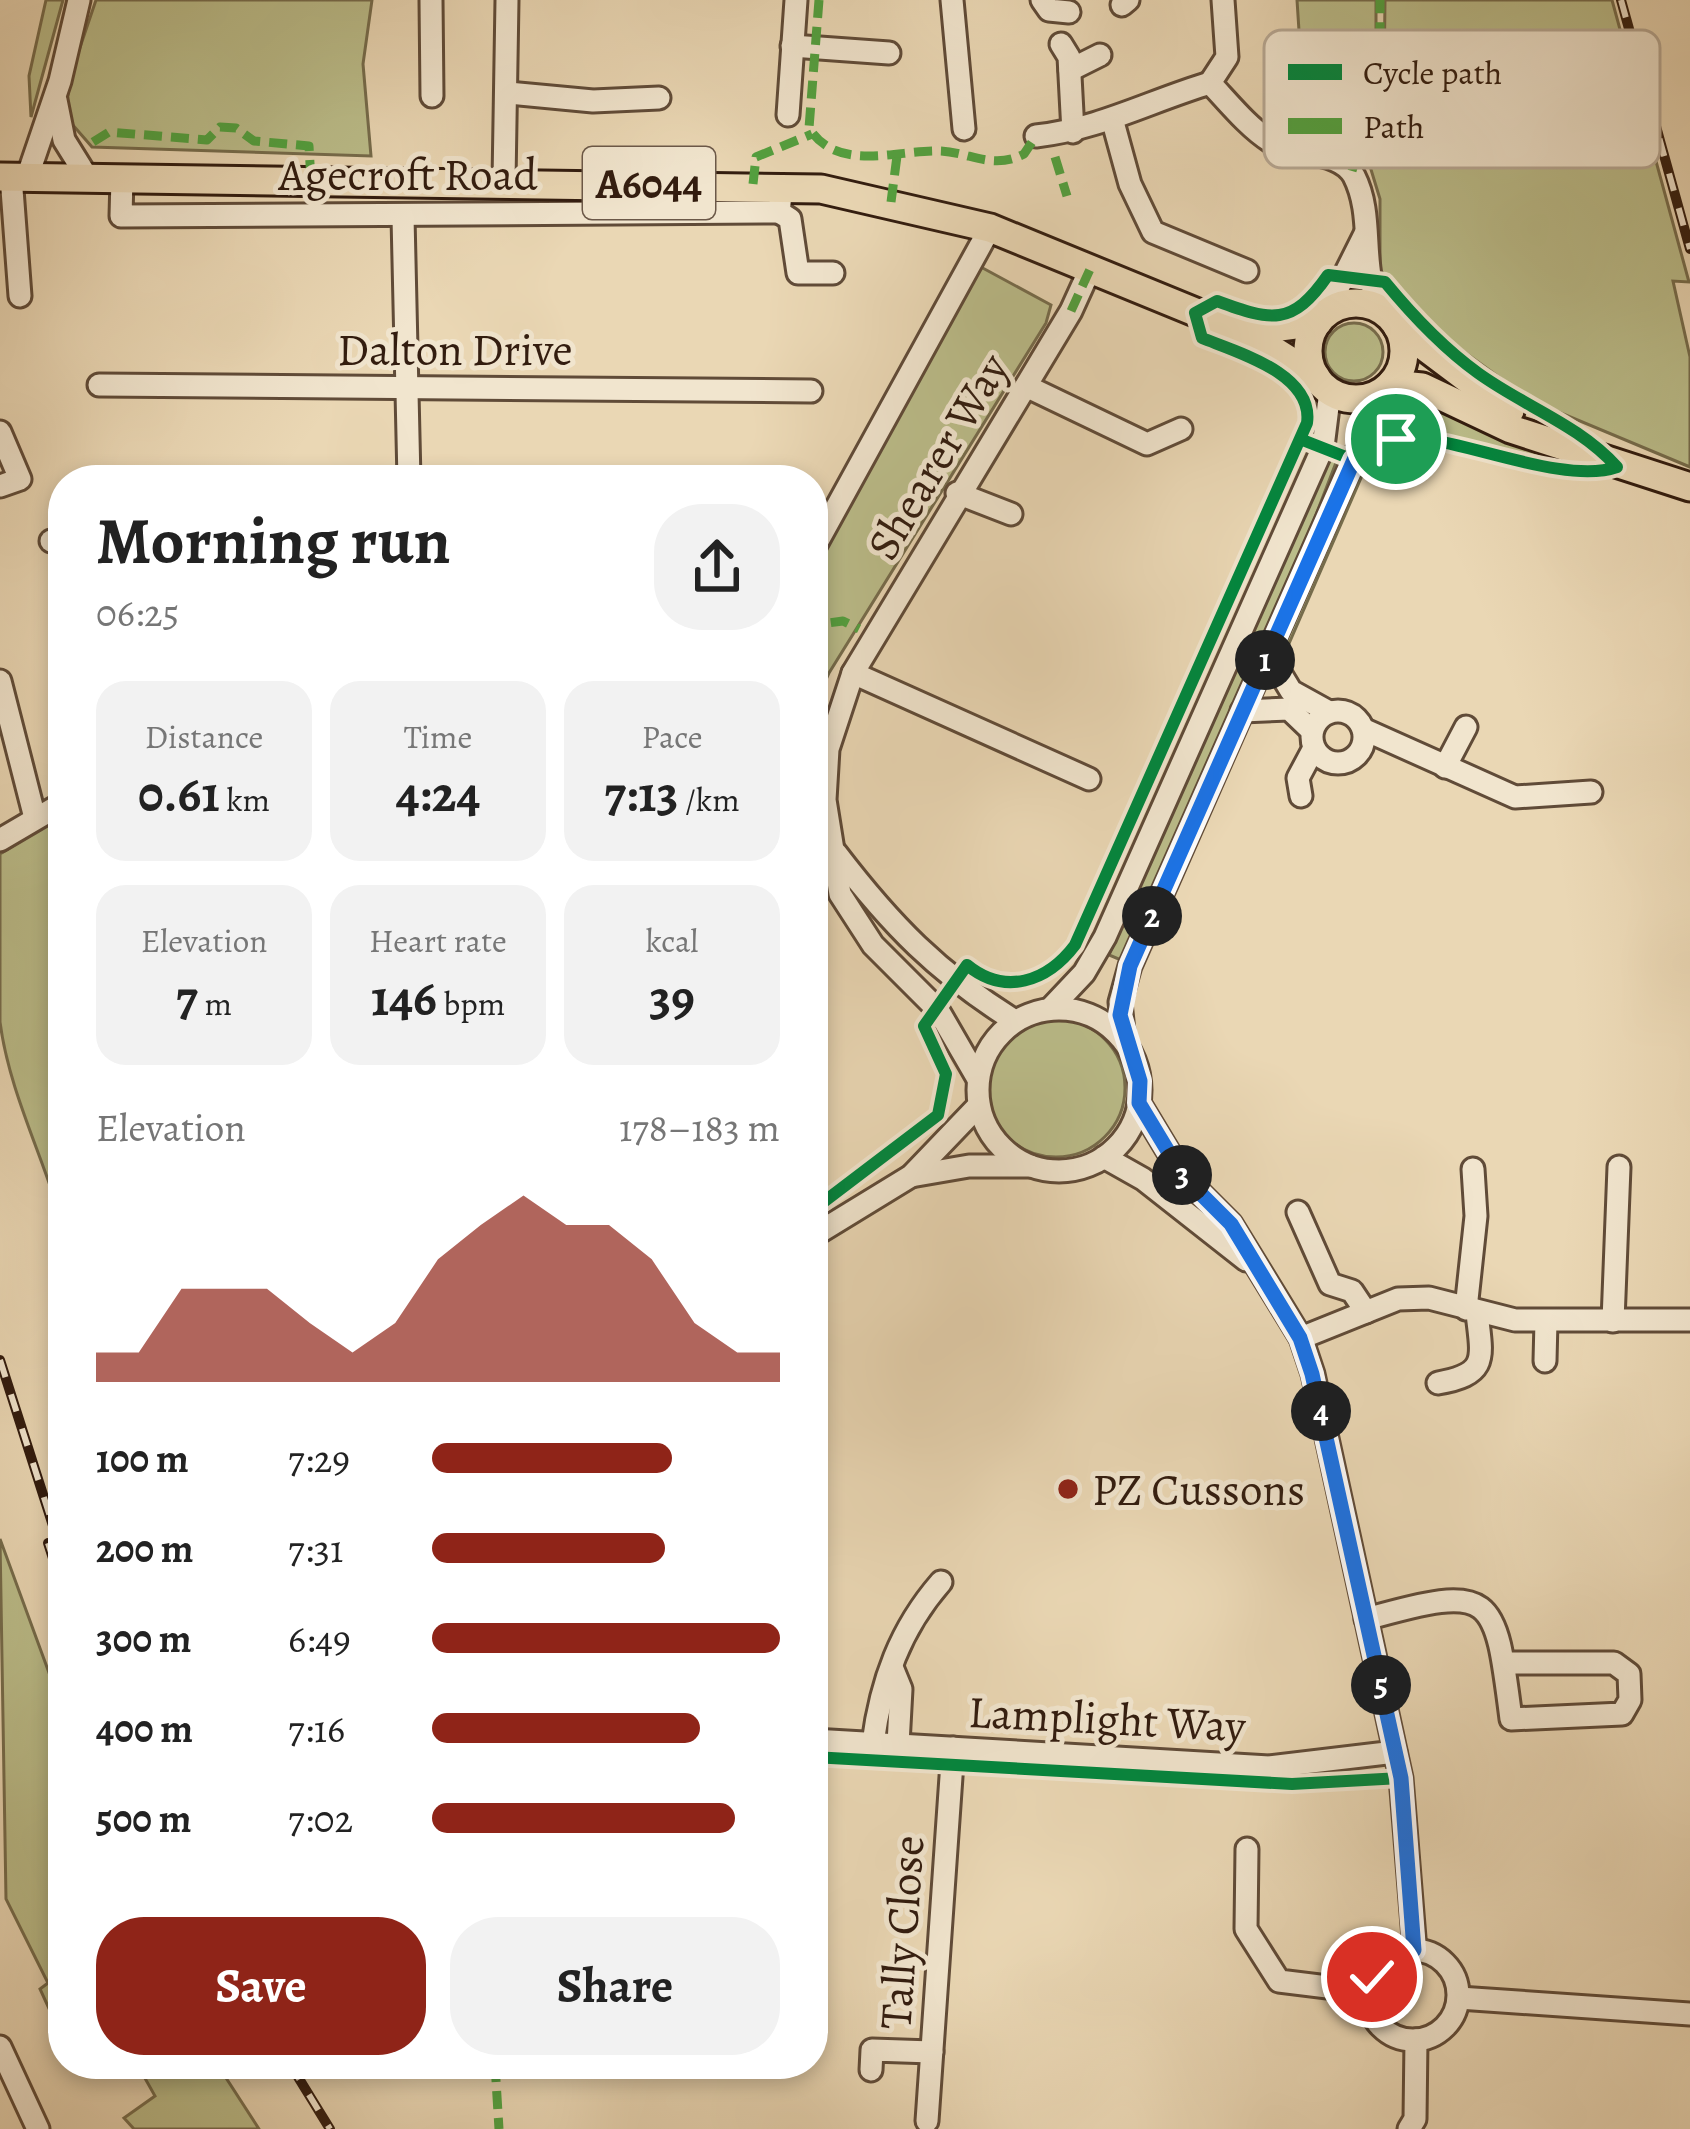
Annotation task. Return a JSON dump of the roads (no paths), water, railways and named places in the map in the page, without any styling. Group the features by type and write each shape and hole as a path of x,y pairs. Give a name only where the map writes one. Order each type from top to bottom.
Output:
{"main road":[{"name":"Agecroft Road","path":"13,176 504,182 891,202 990,229 1091,267 1244,332 1323,384"},
{"path":"1244,332 1322,318 1354,303 1390,319 1563,447"},
{"path":"1322,318 1309,343 1323,384 1357,399 1388,387 1422,387 1511,429 1690,487"},
{"path":"1388,387 1404,356 1390,319"}],"street":[{"path":"13,284 13,176 56,94 79,0"},
{"path":"431,0 433,96"},
{"path":"504,182 507,0"},
{"path":"788,115 796,0"},
{"path":"952,0 955,83 964,131"},
{"path":"1042,0 1048,10 1069,12"},
{"path":"1061,44 1070,70 1055,140 1210,83 1227,57 1223,0"},
{"path":"792,46 889,53"},
{"path":"1070,70 1100,55"},
{"path":"1210,83 1264,136"},
{"path":"508,93 593,101 659,98"},
{"path":"56,94 64,140 87,177"},
{"path":"1113,122 1130,184 1153,232 1247,271"},
{"path":"1347,168 1352,171 1366,232 1372,293 1390,319"},
{"name":"Agecroft Road","path":"122,178 121,216 403,218 780,199"},
{"path":"780,199 790,219 798,273 833,273"},
{"path":"403,218 409,465"},
{"path":"828,523 990,229"},
{"path":"1322,318 1366,232"},
{"name":"Shearer Way","path":"828,749 853,674 957,493 1071,310 1091,267"},
{"path":"1031,1166 1007,1151 989,1131 979,1105 979,1078 998,1036 1015,1022 1050,1009 1084,973 1105,937 1323,447 1323,384"},
{"name":"Dalton Drive","path":"99,385 811,391"},
{"path":"1026,386 1147,444 1181,429"},
{"path":"911,1176 969,1166 1081,1168 1121,1142 1139,1103 1140,1081 1124,1041 1120,1015 1125,977 1388,387"},
{"path":"0,432 20,479 0,486"},
{"path":"957,493 1011,514"},
{"path":"1268,653 1291,691 1329,712 1353,716 1363,729 1445,767 1515,797 1591,792"},
{"path":"853,674 1089,778"},
{"path":"0,681 35,818"},
{"path":"1242,711 1289,709 1326,761 1343,763 1358,754 1363,729"},
{"path":"1301,796 1298,778 1329,712"},
{"path":"1445,767 1466,727"},
{"path":"0,841 48,811"},
{"name":"Shearer Way","path":"828,821 840,894 873,945 938,1010 979,1078"},
{"path":"832,848 888,920 952,982 1015,1022"},
{"path":"1050,1009 1091,1015 1124,1041"},
{"path":"1139,1103 1183,1176 1231,1224 1300,1338 1396,1752 1414,1950"},
{"path":"828,1227 911,1176 979,1105"},
{"path":"1105,1156 1143,1179 1261,1271"},
{"path":"1613,1321 1619,1167"},
{"path":"1438,1383 1472,1376 1481,1352 1471,1311 1476,1216 1473,1169"},
{"path":"1298,1212 1330,1284 1352,1291 1366,1312"},
{"path":"1300,1338 1413,1298 1546,1321 1690,1320"},
{"path":"1545,1361 1546,1321"},
{"path":"873,1743 880,1688 910,1617 941,1582"},
{"path":"1366,1619 1463,1597 1492,1615 1511,1719 1622,1714 1630,1700 1629,1674 1614,1663 1504,1663"},
{"path":"892,1667 901,1690 898,1744"},
{"name":"Lamplight Way","path":"828,1740 1269,1767 1396,1752"},
{"name":"Tally Close","path":"927,2121 953,1748"},
{"path":"1247,1849 1246,1929 1279,1981 1368,1992"},
{"path":"1414,1950 1443,1961 1453,1974 1459,1998 1446,2026 1416,2041 1386,2031 1375,2020 1368,1992 1381,1964 1414,1950"},
{"path":"1459,1998 1690,2014"},
{"path":"1409,2129 1415,2119 1416,2041"},
{"path":"0,2047 10,2094 38,2129"},
{"path":"872,2070 872,2050 932,2051"}],"railway":[{"path":"1621,0 1629,30"},
{"path":"1660,141 1690,249"},
{"path":"0,1360 48,1510"},
{"path":"299,2079 330,2129"}],"place":[{"name":"PZ Cussons","path":"1068,1489"}]}
